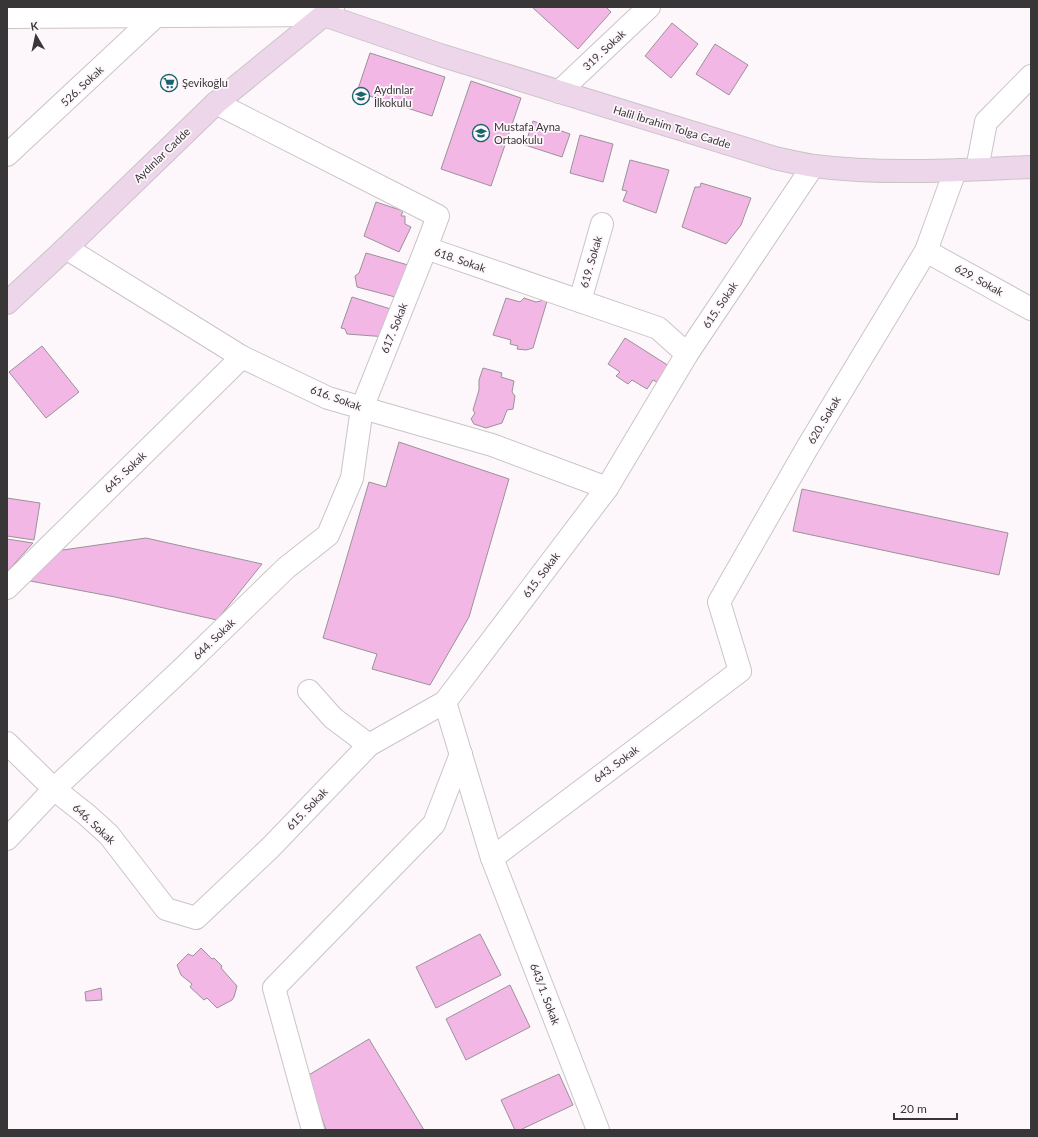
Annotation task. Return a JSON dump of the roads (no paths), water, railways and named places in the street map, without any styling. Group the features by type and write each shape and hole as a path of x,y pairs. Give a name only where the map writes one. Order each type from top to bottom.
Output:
{"street":[{"name":"319. Sokak","path":"559,92 650,7"},
{"name":"Halil İbrahim Tolga Cadde","path":"329,11 440,55 775,158 813,166 896,172 1031,167"},
{"path":"7,17 77,12 156,16 329,11"},
{"name":"Aydınlar Cadde","path":"7,303 216,103 329,11"},
{"name":"526. Sokak","path":"7,155 156,16"},
{"path":"976,169 986,122 1031,76"},
{"name":"618. Sokak","path":"216,103 438,216 426,248 658,328 687,354"},
{"name":"615. Sokak","path":"196,918 271,847 369,745 445,702 607,488 687,354 813,166"},
{"name":"620. Sokak","path":"740,671 719,602 807,448 926,251 955,171"},
{"name":"619. Sokak","path":"580,301 602,224"},
{"name":"616. Sokak","path":"66,248 242,357 328,398 492,445 607,488"},
{"name":"617. Sokak","path":"362,408 426,248"},
{"name":"629. Sokak","path":"926,251 1031,309"},
{"name":"645. Sokak","path":"7,588 242,357"},
{"name":"644. Sokak","path":"7,839 54,789 183,668 286,568 328,535 352,478 362,408"},
{"name":"643. Sokak","path":"492,858 740,671"},
{"path":"309,691 333,718 369,745"},
{"name":"643/1. Sokak","path":"445,702 492,858 598,1130"},
{"name":"646. Sokak","path":"7,743 54,789 87,815 109,835 166,909 196,918"},
{"path":"313,1130 274,988 434,824 461,754"}],"place":[{"name":"Şevikoğlu","path":"169,83"},
{"name":"Aydınlar İlkokulu","path":"361,96"},
{"name":"Mustafa Ayna Ortaokulu","path":"481,133"}]}
